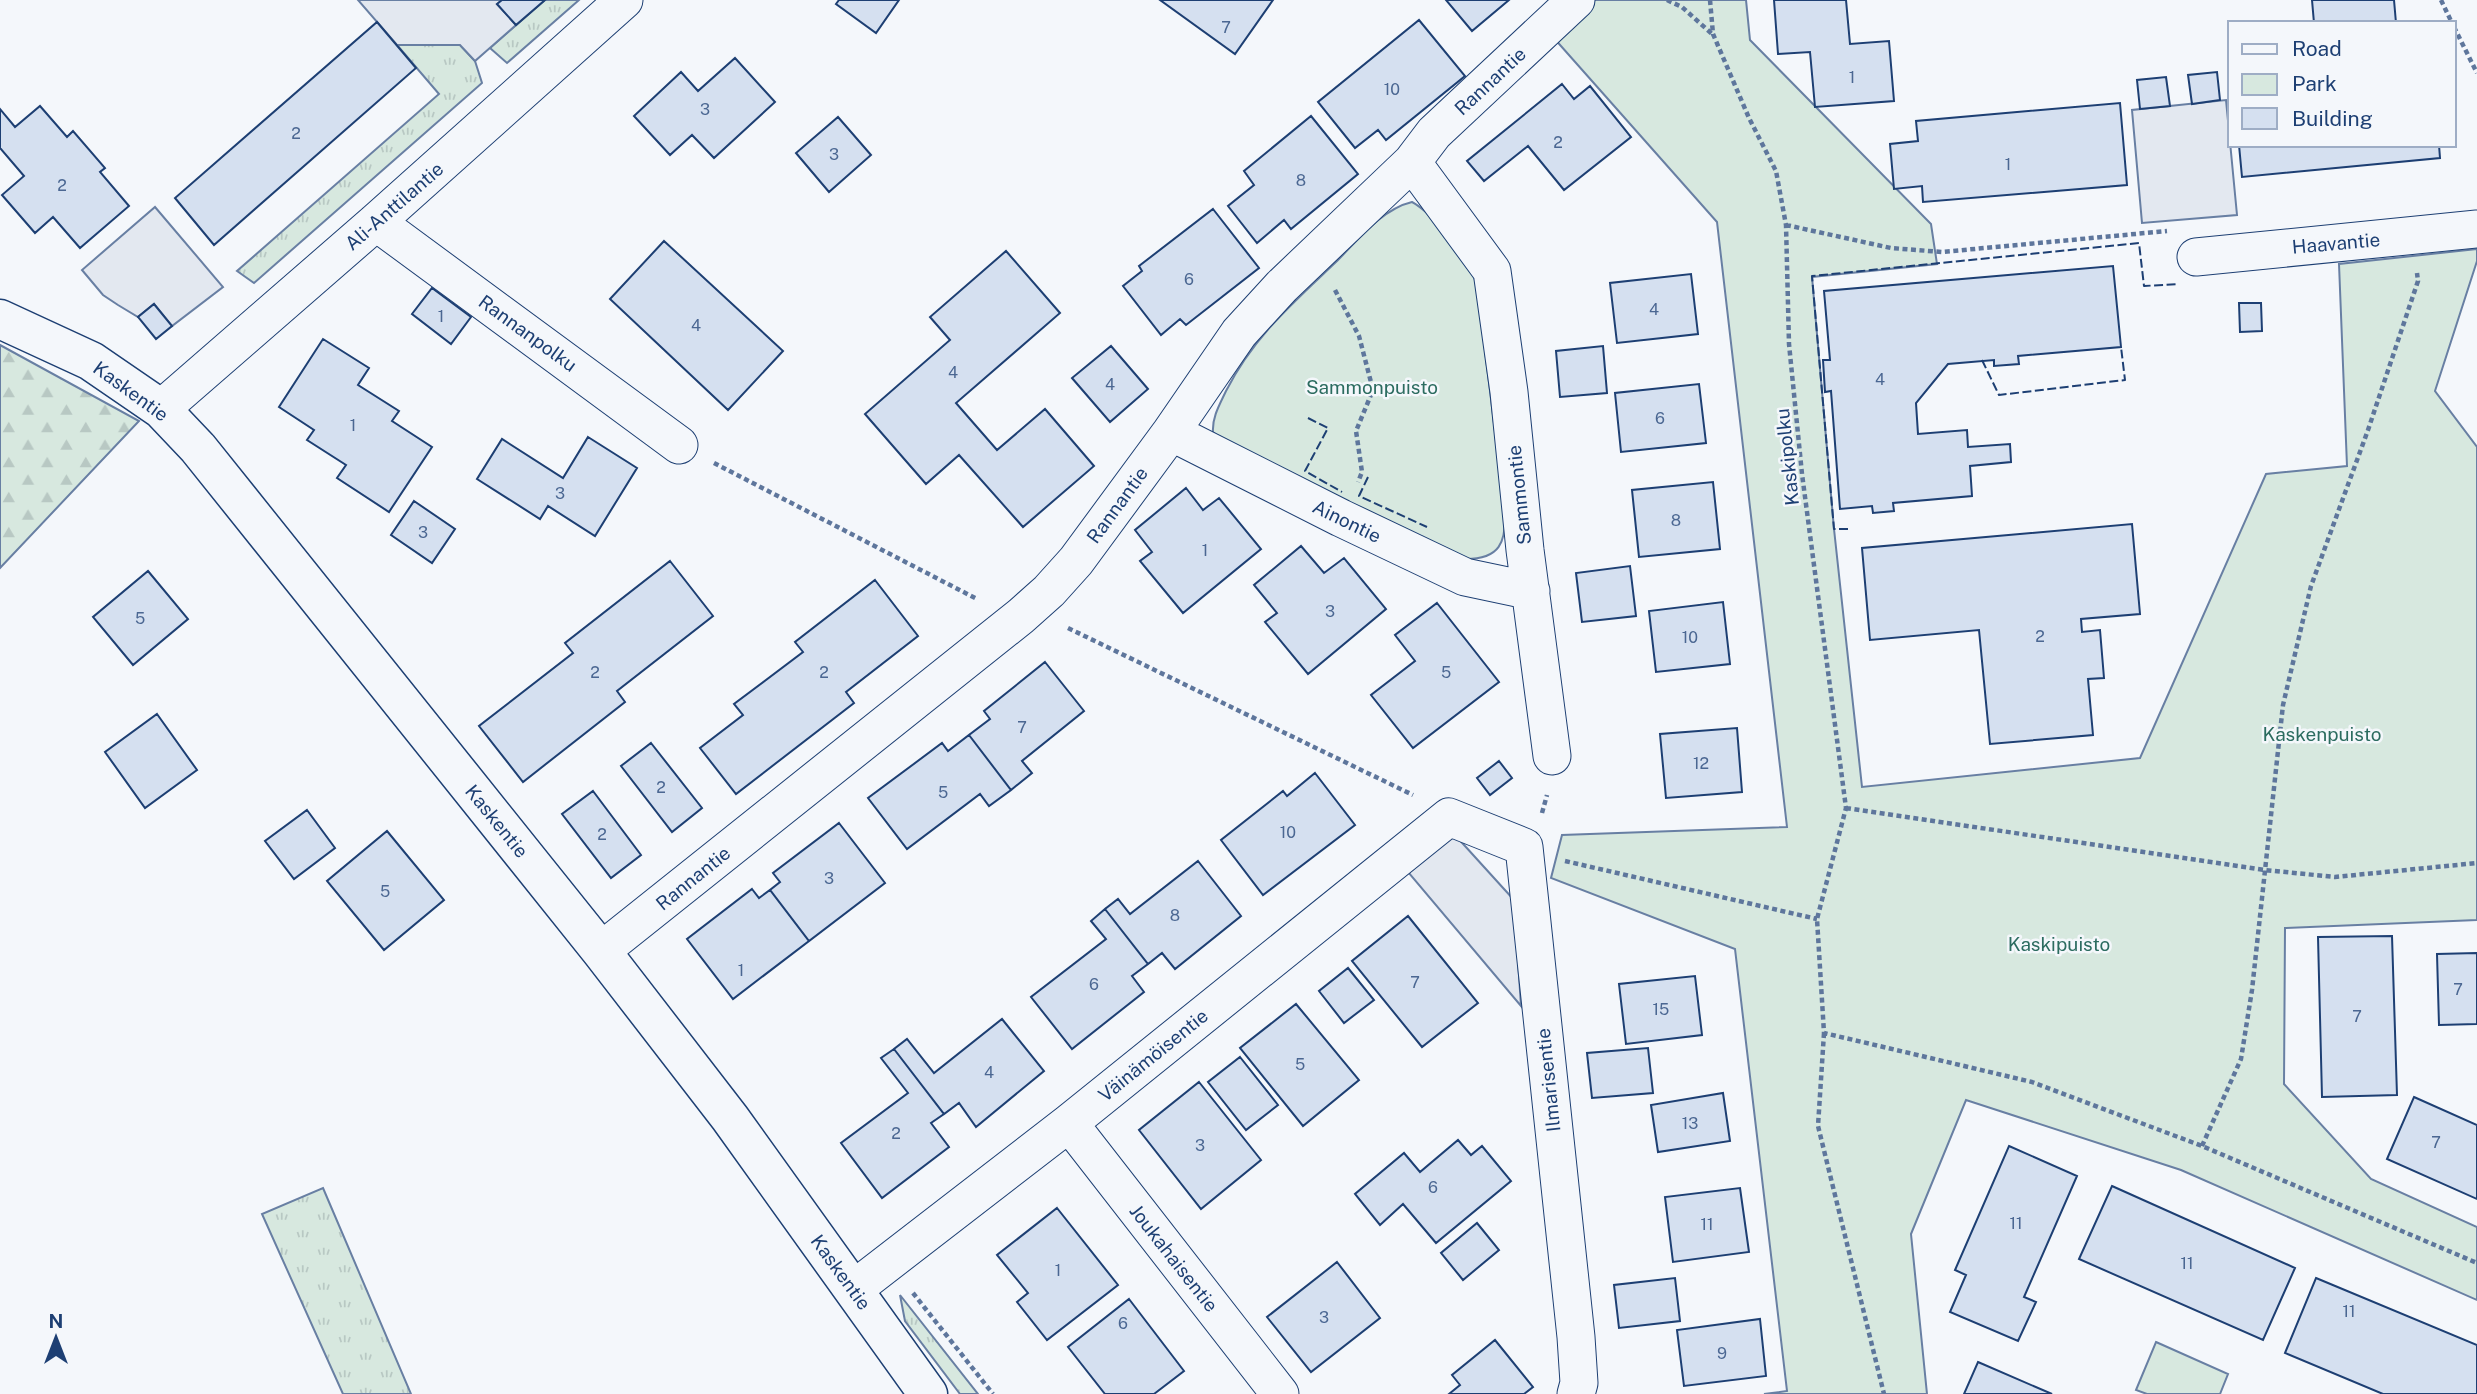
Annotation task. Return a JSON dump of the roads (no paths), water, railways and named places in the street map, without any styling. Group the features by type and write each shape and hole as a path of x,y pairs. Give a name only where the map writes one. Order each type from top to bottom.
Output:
{"street":[{"name":"Ali-Anttilantie","path":"162,409 624,0"},
{"name":"Rannantie","path":"601,951 1021,617 1049,591 1076,561 1240,333 1282,286 1412,162 1434,133 1576,0"},
{"name":"Sammontie","path":"1412,162 1492,271 1552,756"},
{"name":"Rannanpolku","path":"376,222 679,445"},
{"name":"Haavantie","path":"2185,244 2414,236 2477,229"},
{"name":"Kaskentie","path":"0,319 91,361 162,409 198,448 601,951 730,1118 928,1394"},
{"name":"Ainontie","path":"1171,432 1465,577 1531,591"},
{"name":"Ilmarisentie","path":"1449,817 1524,847 1576,1337 1579,1383 1576,1394"},
{"name":"Väinämöisentie","path":"854,1289 1069,1123 1449,817"},
{"name":"Joukahaisentie","path":"1069,1123 1280,1394"}],"park label":[{"name":"Sammonpuisto","path":"1372,387"},
{"name":"Kaskenpuisto","path":"2322,734"},
{"name":"Kaskipuisto","path":"2059,944"}]}
